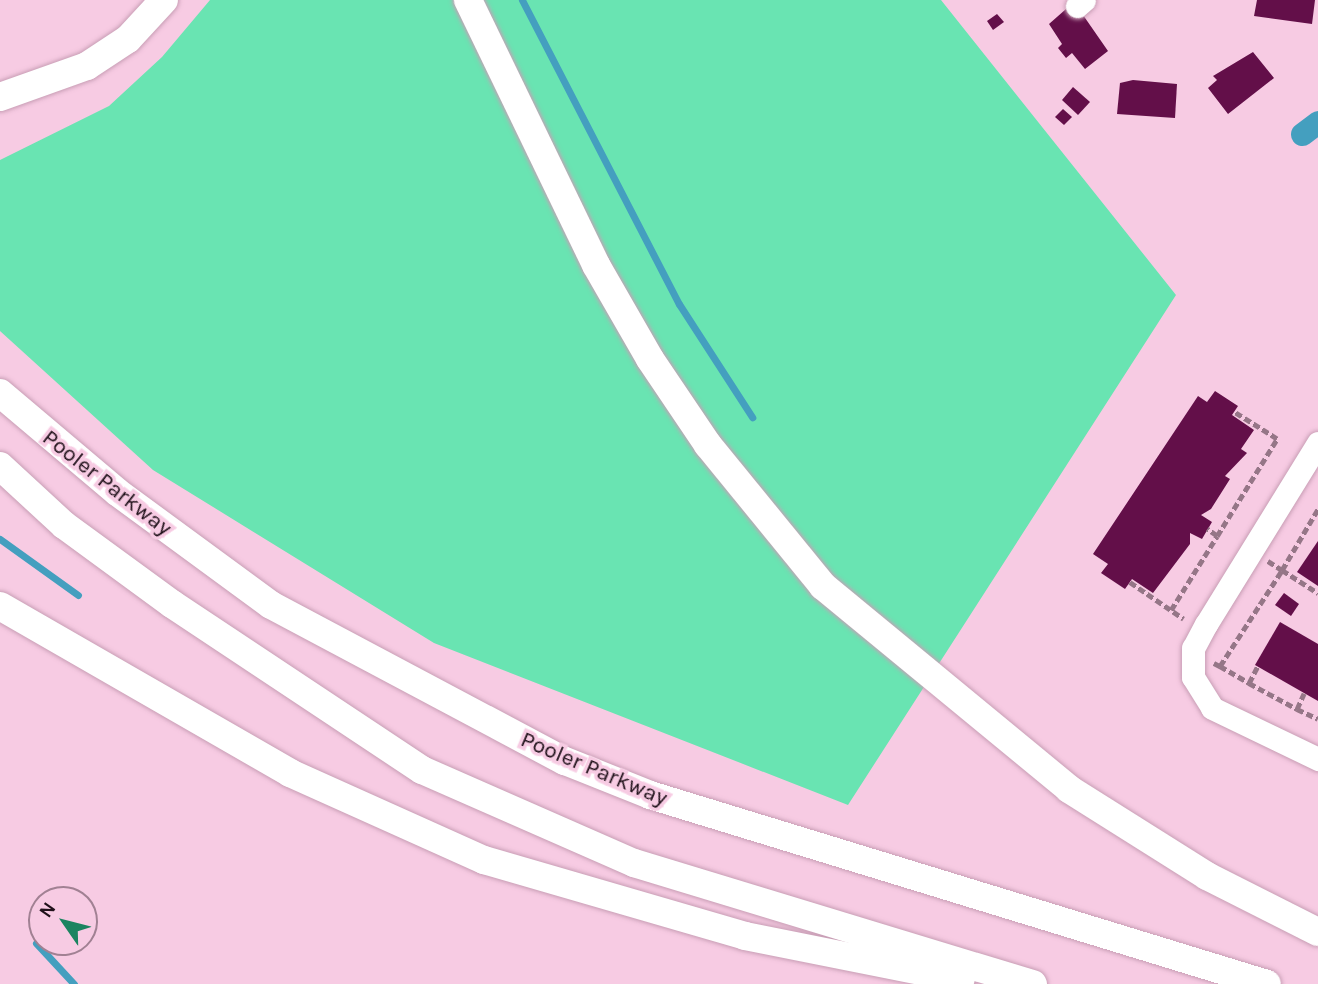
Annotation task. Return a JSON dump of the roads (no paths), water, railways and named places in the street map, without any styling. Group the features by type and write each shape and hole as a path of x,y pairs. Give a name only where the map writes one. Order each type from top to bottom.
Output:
{"main road":[{"path":"0,97 88,66 128,39 164,0"},
{"path":"468,0 590,253 650,359 715,455 822,586 1069,789 1207,876 1318,932"},
{"name":"Pooler Parkway","path":"0,393 117,492 271,605 565,761 650,795 1267,984"},
{"path":"0,466 64,525 172,604 422,770 634,863 1033,984"},
{"path":"0,606 290,773 484,860 745,936 989,984"}],"street":[{"path":"1318,443 1198,642 1193,677 1212,708 1318,759"}],"waterway":[{"path":"522,0 679,304 752,417"},
{"path":"1302,134 1318,122"},
{"path":"0,539 78,595"},
{"path":"48,956 74,984"}]}
